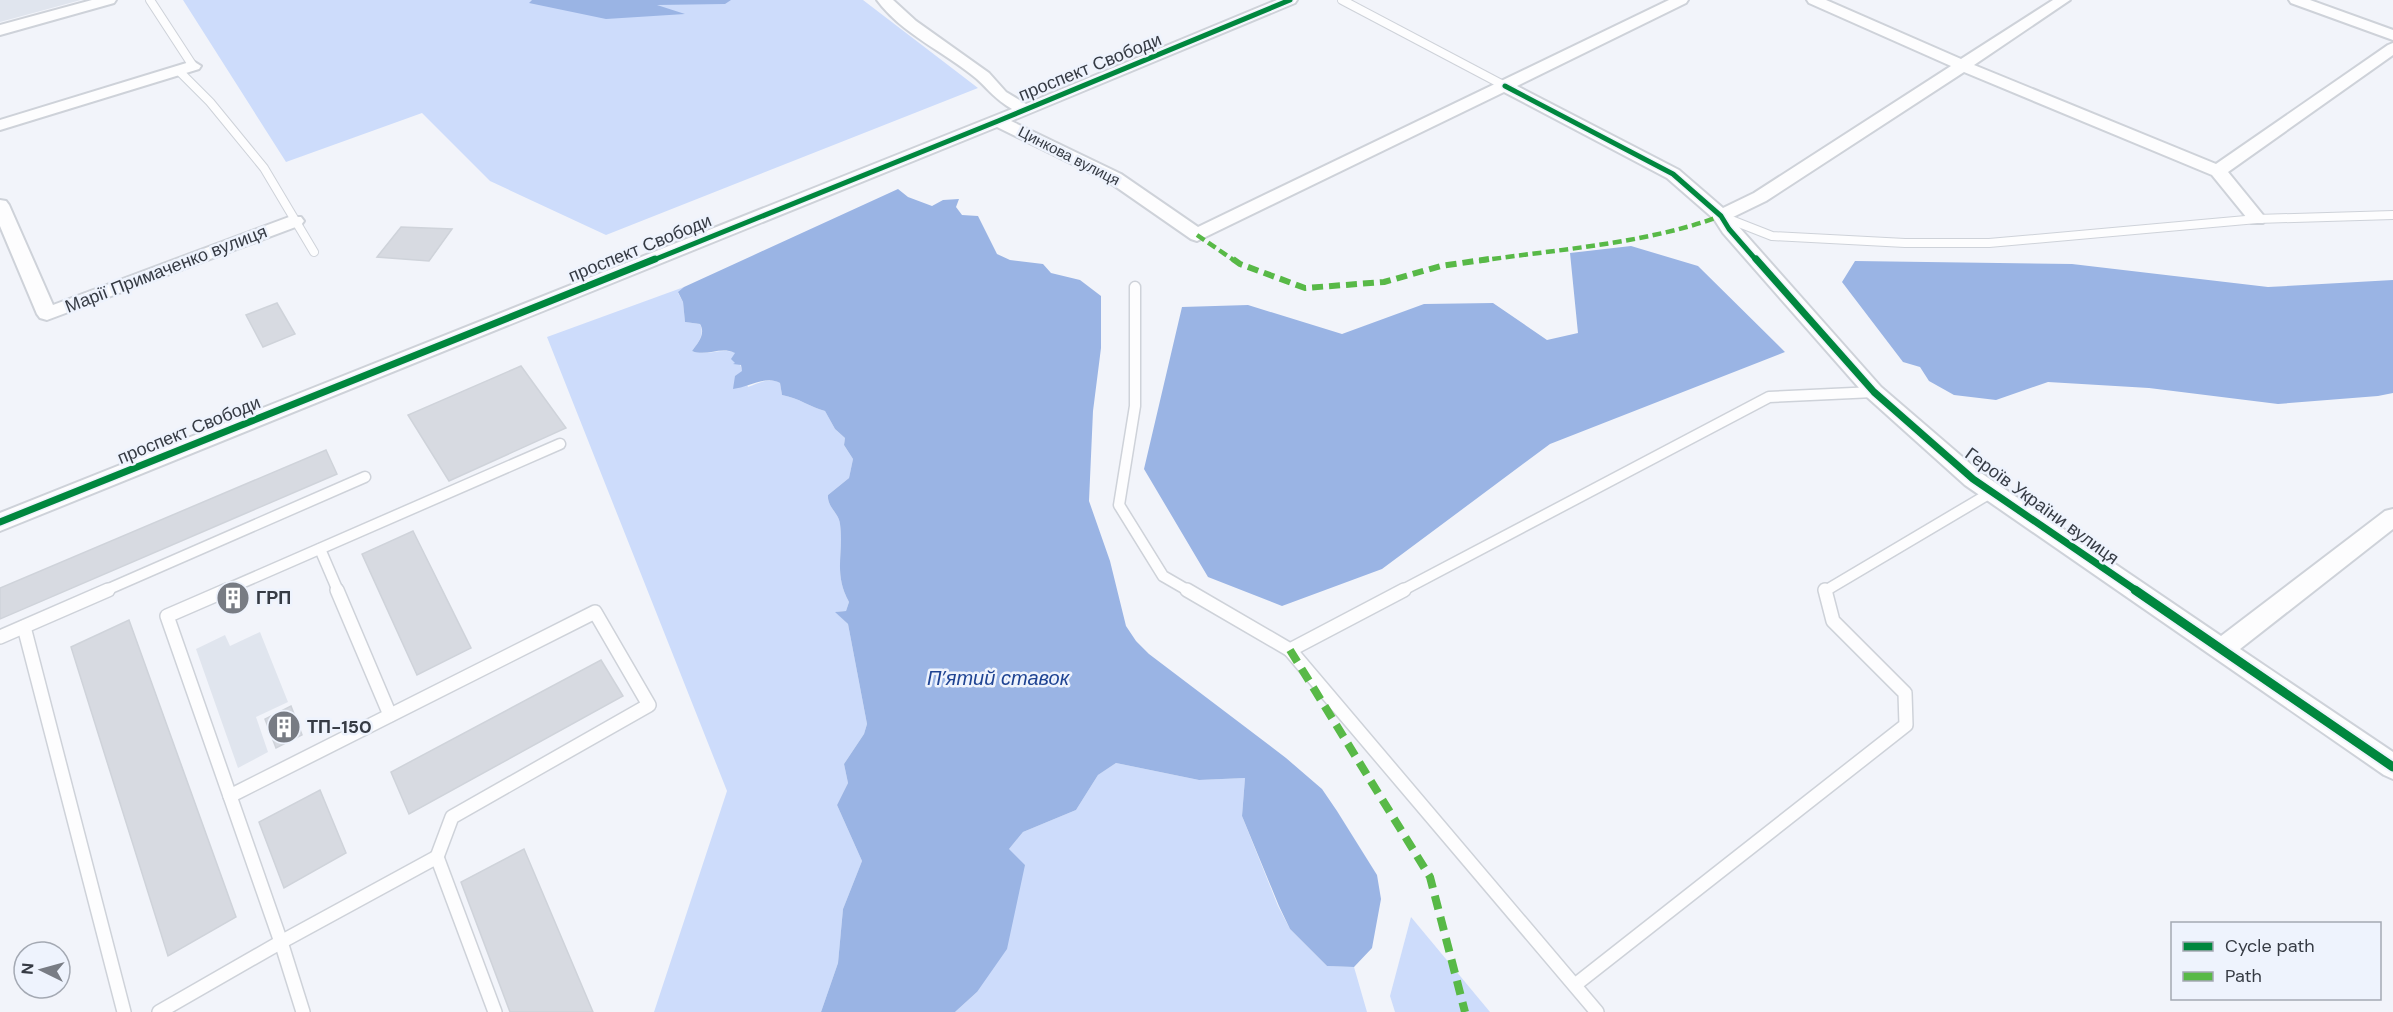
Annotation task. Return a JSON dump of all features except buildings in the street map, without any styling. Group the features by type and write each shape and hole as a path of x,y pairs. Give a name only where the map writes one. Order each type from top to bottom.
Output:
{"street":[{"path":"0,30 108,0"},
{"name":"Цинкова вулиця","path":"887,0 911,24 983,76 1000,95 1024,110"},
{"name":"проспект Свободи","path":"0,522 998,121 1290,0"},
{"path":"1505,86 1681,0"},
{"path":"1814,0 1964,66 2218,171 2257,219"},
{"path":"1721,216 1760,197 2063,0"},
{"path":"2296,0 2393,35"},
{"path":"2218,171 2393,48"},
{"path":"0,125 186,69"},
{"name":"Цинкова вулиця","path":"998,121 1077,162 1115,178 1197,235 1505,86"},
{"name":"Героїв України вулиця","path":"1505,86 1673,174 1721,216 1729,230 1874,392 1973,479 2393,767"},
{"name":"Марії Примаченко вулиця","path":"0,205 47,314 295,221"},
{"path":"2220,650 2393,517"}],"lane":[{"path":"150,0 186,69 264,168 314,252"},
{"path":"1342,0 1505,86"},
{"path":"1721,216 1772,236 1905,243 1989,243 2257,219 2393,215"},
{"path":"1135,287 1135,406 1119,505 1162,576 1290,650 1597,1012"},
{"path":"1290,650 1769,397 1874,392"},
{"path":"303,1012 281,942 167,616 560,444"},
{"path":"0,637 365,477"},
{"path":"1575,985 1906,724 1905,693 1833,621 1825,590 1992,492"},
{"path":"320,549 390,716"},
{"path":"159,1012 437,857 452,817 649,705 595,612 230,796"},
{"path":"24,627 124,1012"},
{"path":"437,857 495,1012"}],"shaded area":[{"path":"0,0 81,0 0,22"},
{"path":"183,0 863,0 978,88 606,235 490,181 422,113 286,162"},
{"path":"684,287 678,293 683,302 685,322 700,324 702,332 692,351 736,353 748,387 764,381 776,381 780,383 782,395 825,411 835,429 845,438 844,445 853,459 849,478 828,495 828,499 840,524 841,582 849,602 846,611 836,612 848,624 867,724 864,734 844,764 848,783 837,805 862,861 843,909 838,963 821,1012 654,1012 727,791 547,337"},
{"path":"260,632 288,702 256,717 268,752 238,768 196,649 225,635 230,646"},
{"path":"1116,763 1199,780 1245,778 1242,816 1278,906 1290,929 1327,966 1354,967 1367,1012 955,1012 977,992 1008,850 1023,832 1076,810 1098,775"},
{"path":"1411,917 1490,1012 1395,1012 1390,996"}],"water":[{"path":"532,0 731,0 725,4 657,5 685,14 606,19 529,3"},
{"name":"П’ятий ставок","path":"898,189 908,197 932,206 943,200 959,199 956,207 962,215 978,216 997,254 1010,260 1043,264 1051,273 1080,280 1101,296 1101,348 1093,411 1089,501 1110,561 1126,626 1149,654 1286,758 1322,789 1337,811 1377,875 1381,899 1372,948 1354,967 1327,966 1290,929 1242,816 1245,778 1199,780 1116,763 1098,775 1076,810 1023,832 1009,849 1025,865 1007,949 977,992 955,1012 821,1012 838,963 843,909 862,861 837,805 848,783 844,764 864,734 867,724 848,624 835,612 846,611 849,602 841,582 840,524 828,499 828,495 849,478 853,459 844,445 845,438 835,429 825,411 782,395 780,383 775,381 763,381 733,389 735,376 742,371 741,365 733,364 735,363 731,359 735,353 692,351 700,338 702,328 700,324 685,322 683,302 678,292 684,287"},
{"path":"1631,246 1698,266 1785,352 1550,444 1382,569 1282,606 1208,577 1144,469 1182,307 1248,305 1342,334 1424,304 1493,303 1547,340 1578,333 1570,253"},
{"path":"1855,261 2072,264 2268,287 2393,280 2393,393 2278,404 2149,388 2048,382 1996,400 1954,395 1929,381 1920,367 1903,362 1842,282"}],"marked path":[{"path":"1197,235 1240,264 1305,288 1384,282 1441,266 1620,240 1694,226 1721,216"},
{"path":"1290,650 1430,877 1465,1012"}],"cycle path":[{"path":"0,522 998,121 1290,0"},
{"path":"1505,86 1673,174 1721,216 1729,229 1874,392 1973,479 2393,767"}],"place":[{"name":"ГРП","path":"233,598"},
{"name":"ТП-150","path":"284,727"}]}
